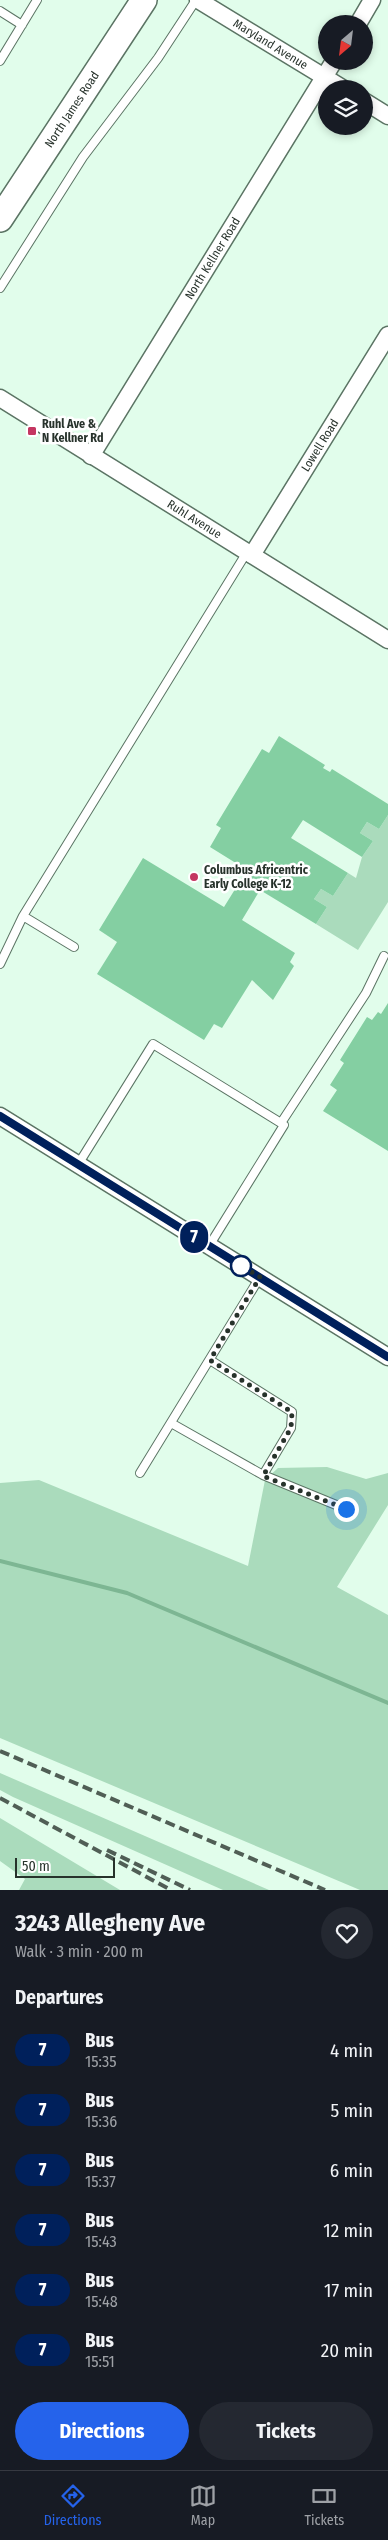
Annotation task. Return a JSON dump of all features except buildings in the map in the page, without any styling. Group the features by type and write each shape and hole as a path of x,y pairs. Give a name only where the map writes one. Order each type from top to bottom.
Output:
{"main road":[{"name":"North James Road","path":"0,219 144,0"}],"street":[{"name":"Maryland Avenue","path":"197,0 330,80"},
{"path":"363,15 372,0"},
{"name":"North Kellner Road","path":"91,456 329,70"},
{"path":"373,107 388,116"},
{"name":"Lowell Road","path":"250,553 388,335"},
{"name":"Ruhl Avenue","path":"0,398 388,640"},
{"path":"0,1116 79,1163 388,1357"}],"lane":[{"path":"0,61 37,0"},
{"path":"0,288 83,157 158,58 197,0"},
{"path":"0,11 22,25"},
{"path":"0,964 23,916 250,553"},
{"path":"23,916 74,947"},
{"path":"281,1123 366,993 384,956"},
{"path":"79,1163 153,1044 281,1123 284,1125 209,1246"},
{"path":"140,1473 260,1277"},
{"path":"210,1360 292,1412 291,1428 263,1476"},
{"path":"171,1423 263,1476 346,1509"}],"green space":[{"path":"388,815 388,902 358,950 316,924 327,907 314,899 321,889 333,896 348,873 356,878 362,857 373,841 360,833 367,822 379,829"},
{"path":"327,1467 366,1479 388,1473 388,1505 337,1587 388,1615 388,1890 360,1890 0,1738 0,1483 39,1480 248,1566 265,1480 278,1468"},
{"path":"0,1773 269,1890 223,1890 13,1797 0,1790"},
{"path":"0,1818 120,1890 19,1890 25,1879 0,1861"}],"waterway":[{"path":"0,1561 127,1593 388,1703"}],"railway":[{"path":"0,1751 325,1890"},
{"path":"0,1798 171,1890"},
{"path":"107,1850 190,1890"}],"bus line":[{"name":"7","path":"0,1116 79,1163 388,1357"}],"place":[{"name":"Ruhl Ave & N Kellner Rd","path":"32,431"},
{"name":"Columbus Africentric Early College K-12","path":"194,877"}],"route":[{"path":"241,1266 235,1262 260,1277 210,1360 292,1412 291,1428 263,1476 346,1509"}]}
